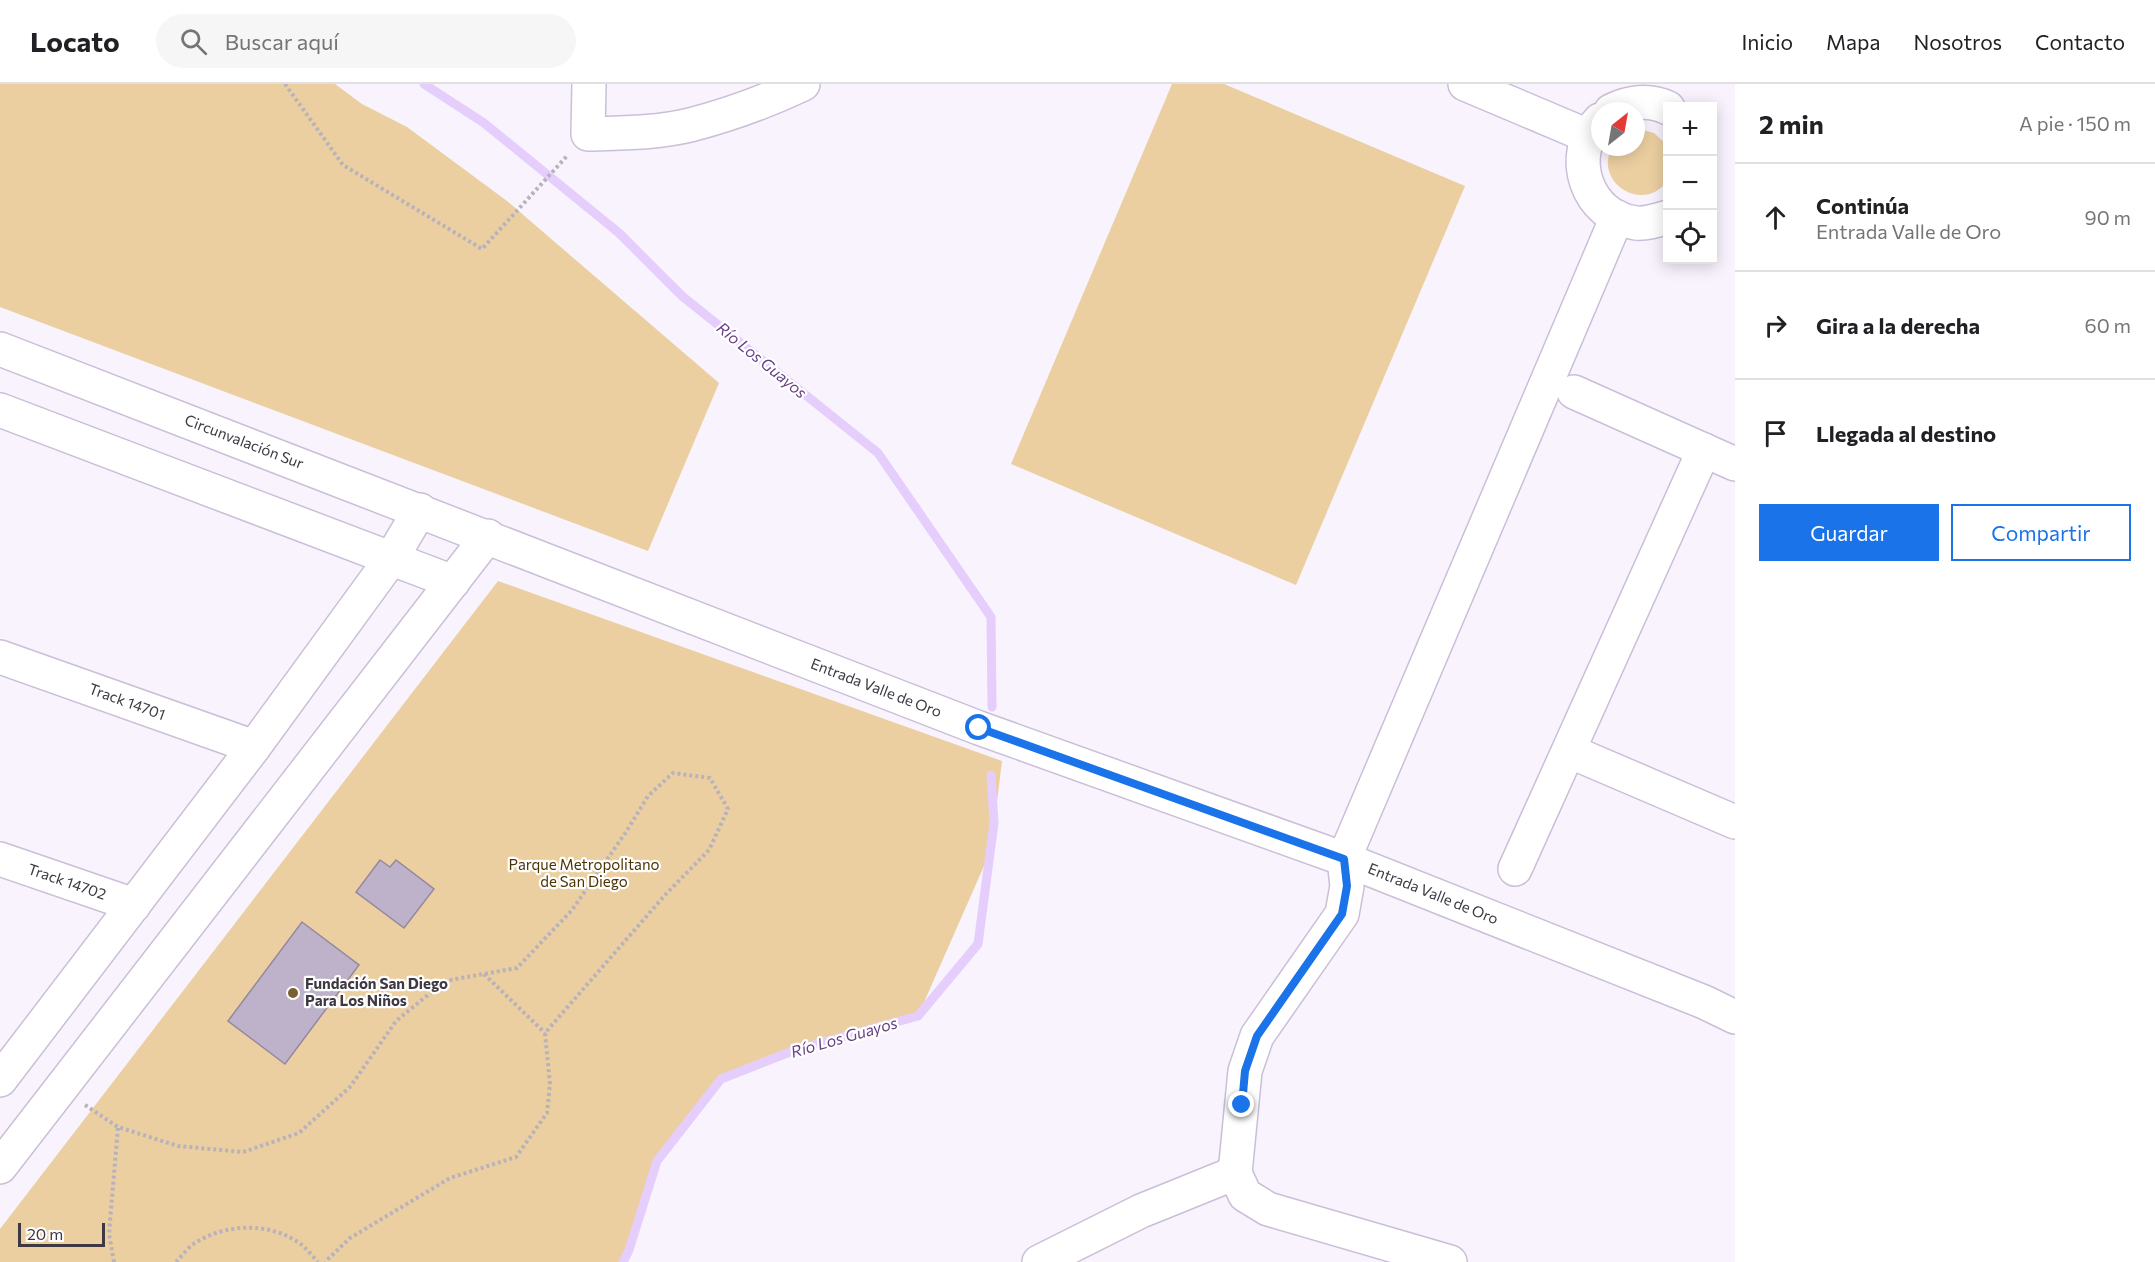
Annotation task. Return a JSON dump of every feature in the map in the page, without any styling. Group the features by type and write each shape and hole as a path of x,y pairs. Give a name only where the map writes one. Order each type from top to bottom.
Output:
{"street":[{"path":"589,84 588,134 638,132 688,125 768,101 803,84"},
{"path":"1465,84 1591,127"},
{"path":"1645,102 1669,99"},
{"path":"1591,135 1582,155 1583,173 1589,192 1601,206 1617,217 1636,223 1663,219"},
{"path":"1450,1262 1268,1209 1245,1195 1235,1173 1245,1071 1257,1036 1342,914 1347,886 1344,859 1617,217"},
{"name":"Circunvalación Sur","path":"0,349 488,536"},
{"path":"1574,392 1735,464"},
{"path":"0,410 453,582"},
{"path":"1515,869 1704,450"},
{"path":"3,1073 254,747 391,559 420,510"},
{"path":"0,1167 488,536"},
{"name":"Entrada Valle de Oro","path":"488,536 589,578 979,728 1344,859 1704,1002 1735,1017"},
{"name":"Track 14701","path":"0,657 254,747"},
{"path":"1569,751 1735,822"},
{"name":"Track 14702","path":"0,860 134,905"},
{"path":"1039,1262 1141,1211 1235,1173"}],"path":[{"path":"285,84 343,165 482,249 588,134"},
{"path":"60,1088 118,1127 178,1146 243,1152 299,1133 350,1087 396,1021 445,981 517,968 573,910 648,796 673,773 710,778 728,809 709,850 665,895 545,1033"},
{"path":"325,1262 350,1238 450,1178 516,1157 547,1113 550,1084 545,1033 484,973"},
{"path":"114,1262 109,1234 118,1127"},
{"path":"176,1262 191,1246 217,1232 246,1227 275,1232 301,1245 318,1262"}],"green space":[{"path":"0,84 335,84 362,104 407,127 507,201 719,383 648,551 0,307"},
{"path":"1172,84 1224,84 1465,186 1296,585 1011,464"},
{"path":"1645,131 1654,133 1663,141 1663,185 1646,195 1624,190 1609,172 1609,156 1645,156"},
{"name":"Parque Metropolitano de San Diego","path":"498,581 1002,761 991,850 918,1016 795,1050 721,1079 657,1161 629,1250 623,1262 0,1262 0,1229"}],"building":[{"path":"380,860 390,867 396,860 434,889 404,928 356,892"},
{"name":"Fundación San Diego Para Los Niños","path":"302,922 359,965 285,1064 228,1021"}],"waterway":[{"name":"Río Los Guayos","path":"424,84 484,123 619,233 682,296 878,453 991,617 992,707"},
{"name":"Río Los Guayos","path":"623,1262 629,1250 657,1161 721,1079 795,1050 918,1016 978,944 994,823 991,775"}],"place":[{"name":"Fundación San Diego Para Los Niños","path":"293,993"}],"route":[{"path":"979,728 1344,859 1347,886 1342,914 1257,1036 1245,1071 1242,1105"}]}
